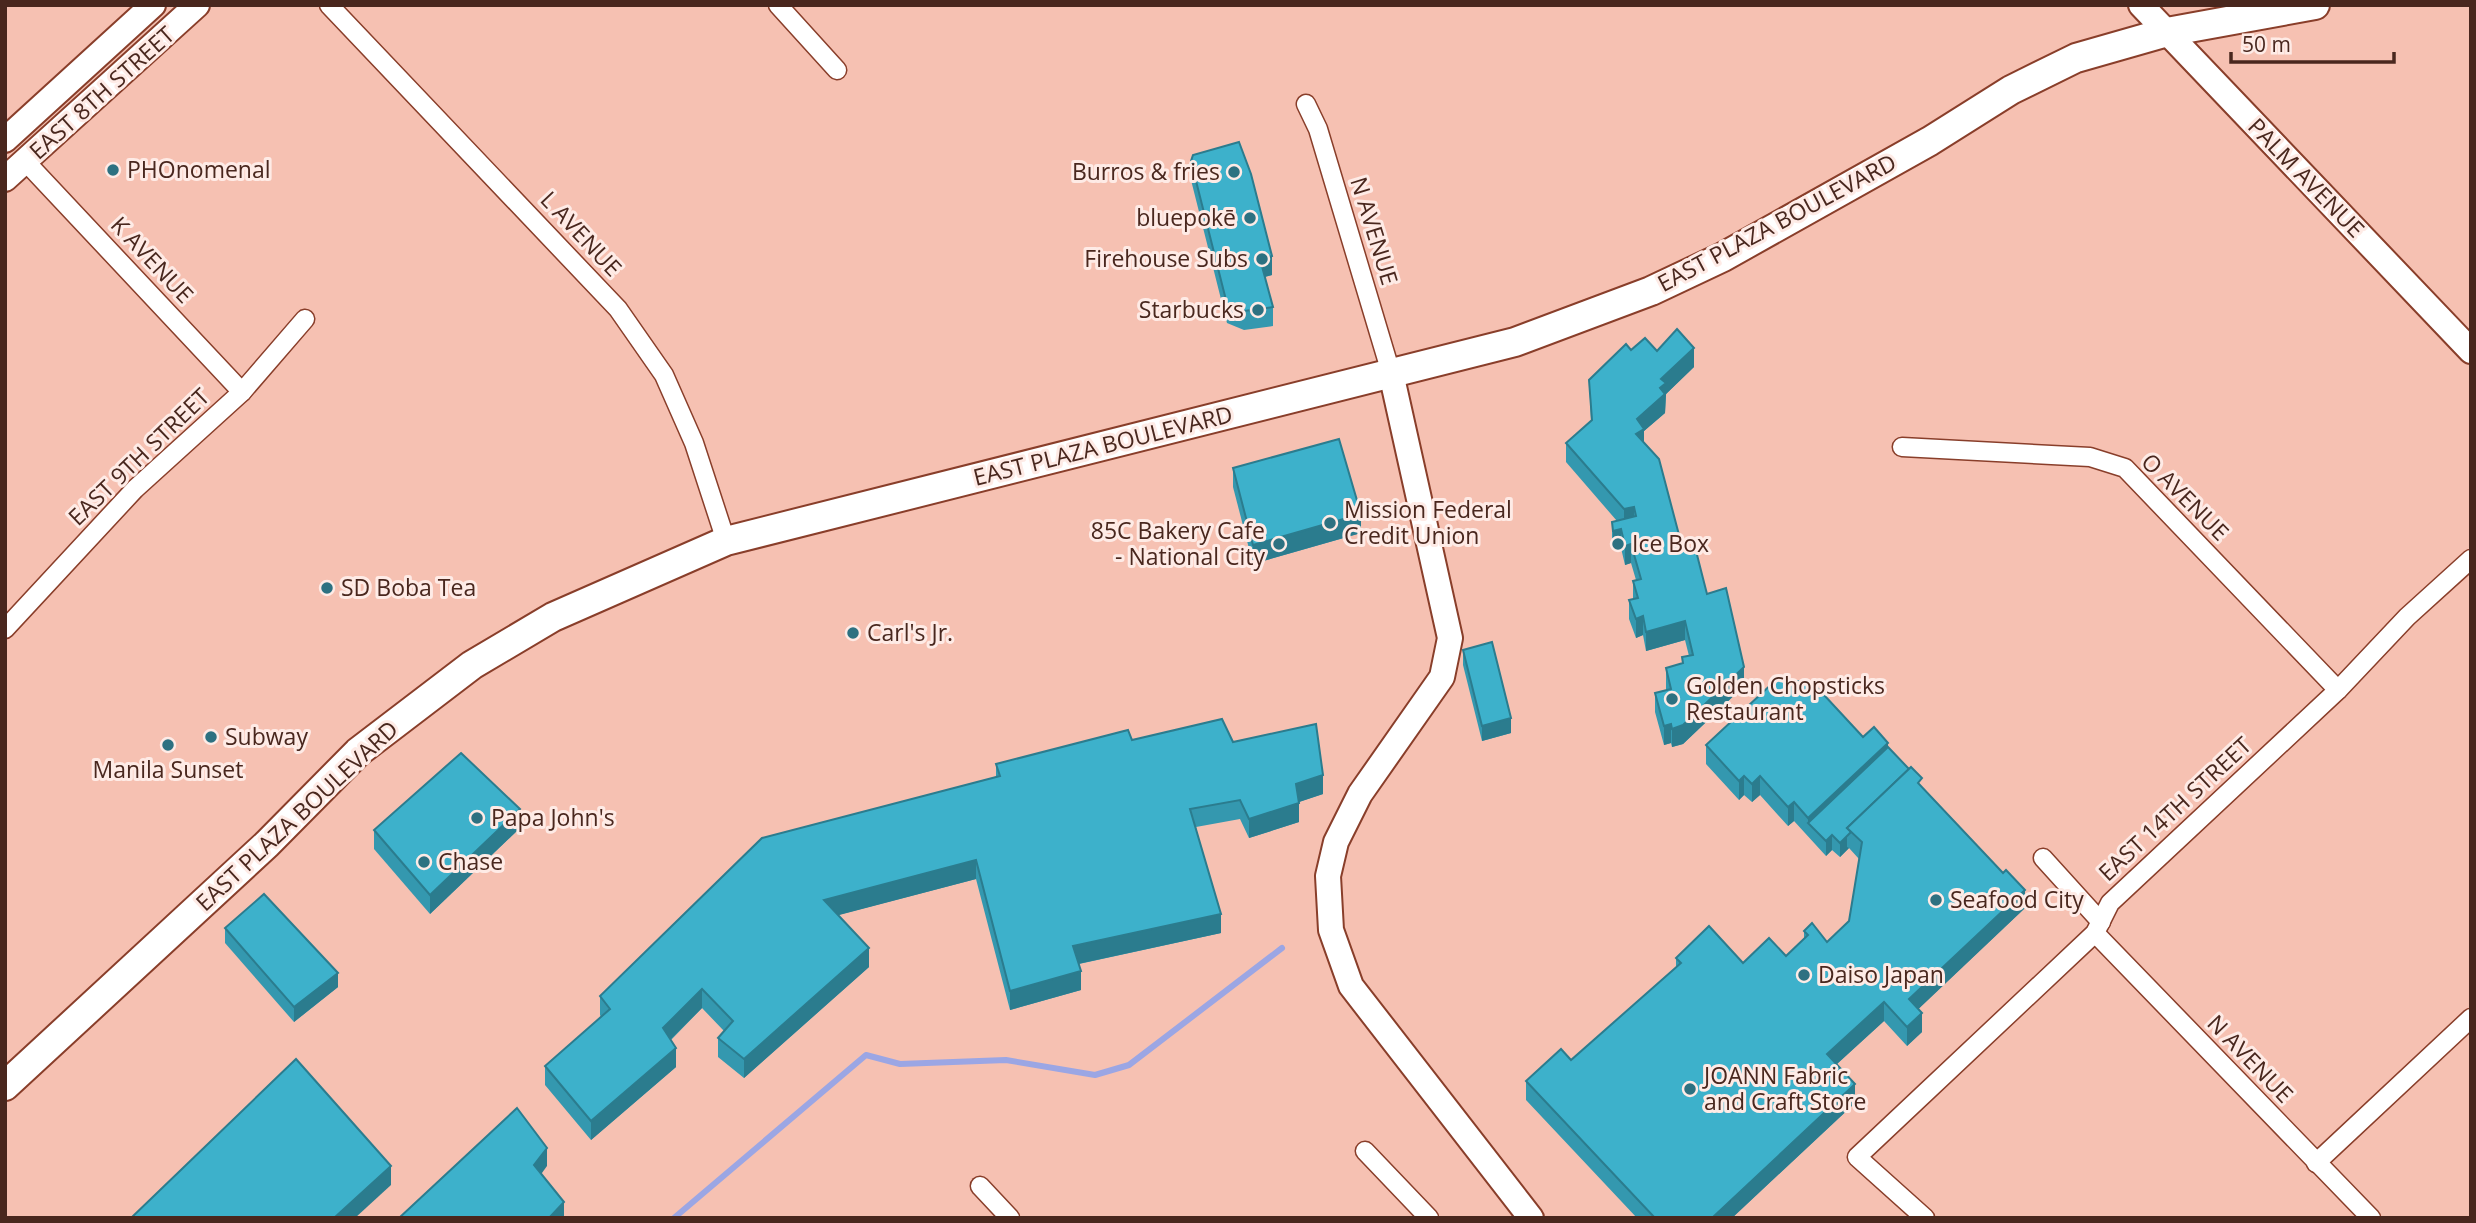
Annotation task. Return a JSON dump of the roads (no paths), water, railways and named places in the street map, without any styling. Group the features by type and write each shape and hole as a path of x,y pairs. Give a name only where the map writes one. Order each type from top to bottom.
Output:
{"main road":[{"name":"EAST PLAZA BOULEVARD","path":"5,1086 267,844 358,752 472,666 553,617 726,541 1515,342 1651,291 1723,257 1930,141 2011,90 2076,58 2167,32 2315,5"}],"street":[{"name":"EAST 8TH STREET","path":"5,140 153,5"},
{"name":"EAST 8TH STREET","path":"5,179 197,5"},
{"name":"L AVENUE","path":"330,5 618,309 664,375 694,443 726,541"},
{"path":"778,5 837,70"},
{"name":"PALM AVENUE","path":"2141,5 2471,351"},
{"name":"N AVENUE","path":"1307,104 1318,129 1391,373"},
{"name":"K AVENUE","path":"26,162 242,392"},
{"name":"EAST 9TH STREET","path":"5,629 135,489 242,392 305,319"},
{"path":"1391,373 1450,638 1442,677 1360,794 1336,842 1328,876 1331,930 1351,986 1531,1218"},
{"name":"O AVENUE","path":"1902,447 2090,457 2126,468 2338,690"},
{"name":"EAST 14TH STREET","path":"1925,1218 1857,1157 2098,928 2110,903 2338,690 2407,617 2471,559"},
{"name":"N AVENUE","path":"2043,858 2098,928 2316,1163 2371,1218"},
{"path":"2316,1163 2471,1018"},
{"path":"1364,1151 1429,1218"},
{"path":"980,1186 1010,1218"}],"waterway":[{"path":"674,1218 866,1055 900,1064 1006,1060 1095,1075 1129,1065 1282,948"}],"place":[{"name":"PHOnomenal","path":"113,170"},
{"name":"Burros & fries","path":"1234,172"},
{"name":"bluepokē","path":"1250,218"},
{"name":"Firehouse Subs","path":"1262,259"},
{"name":"Starbucks","path":"1258,310"},
{"name":"Mission Federal Credit Union","path":"1330,523"},
{"name":"85C Bakery Cafe - National City","path":"1279,544"},
{"name":"Ice Box","path":"1618,544"},
{"name":"SD Boba Tea","path":"327,588"},
{"name":"Carl's Jr.","path":"853,633"},
{"name":"Golden Chopsticks Restaurant","path":"1672,699"},
{"name":"Subway","path":"211,737"},
{"name":"Manila Sunset","path":"168,745"},
{"name":"Papa John's","path":"477,818"},
{"name":"Chase","path":"424,862"},
{"name":"Seafood City","path":"1936,900"},
{"name":"Daiso Japan","path":"1804,975"},
{"name":"JOANN Fabric and Craft Store","path":"1690,1089"}]}
